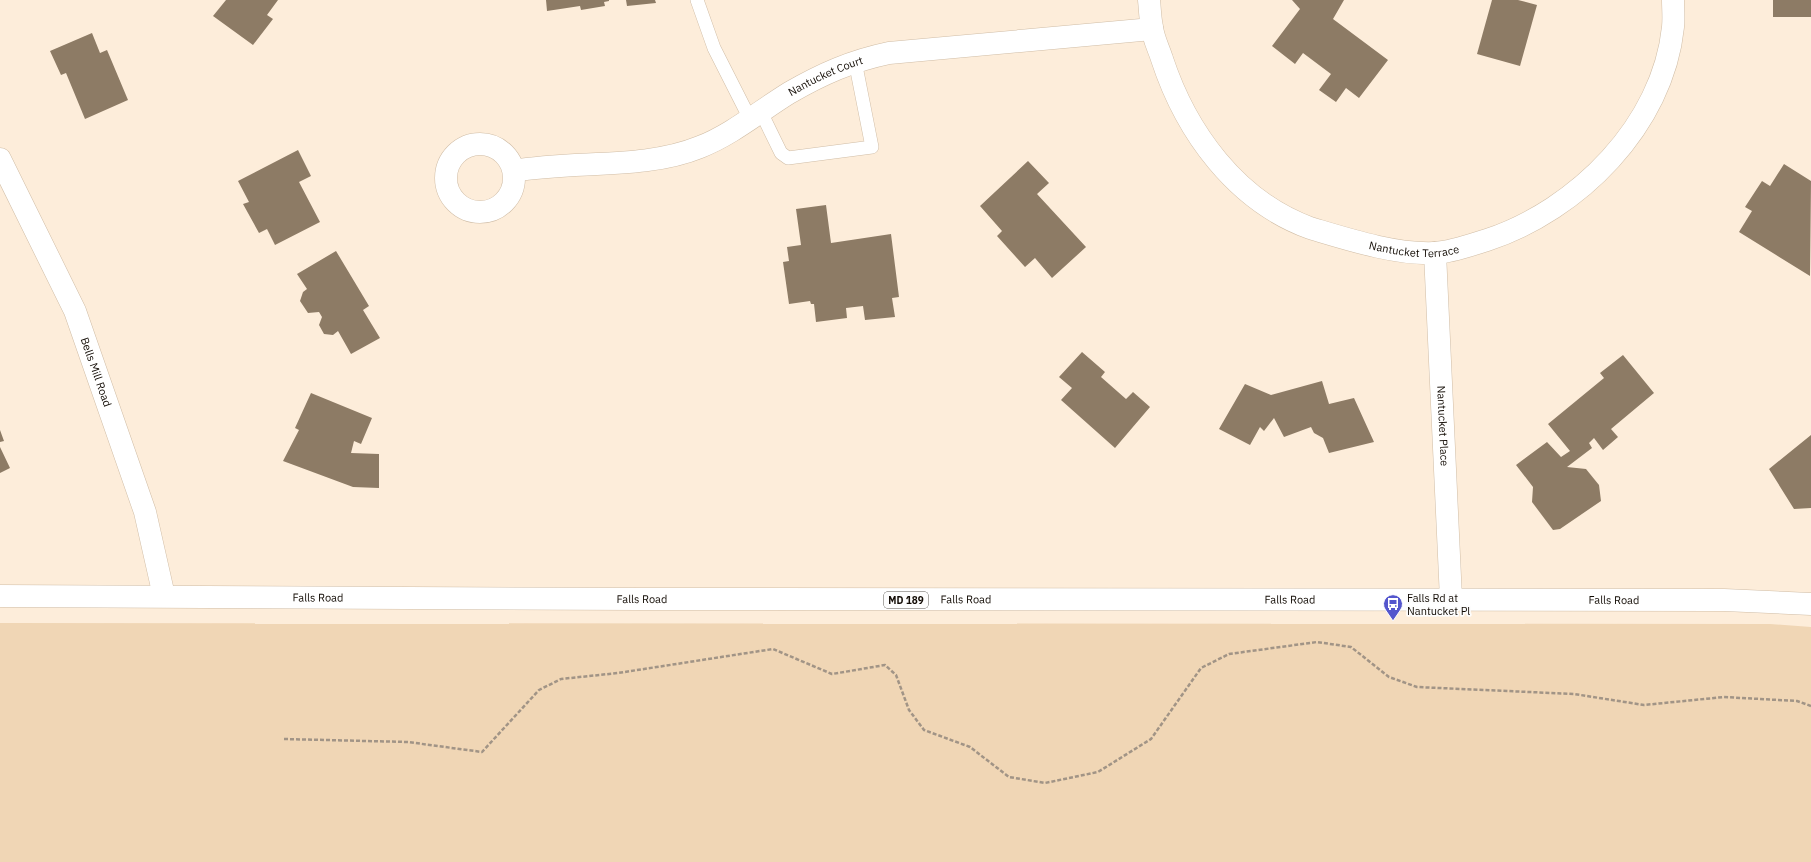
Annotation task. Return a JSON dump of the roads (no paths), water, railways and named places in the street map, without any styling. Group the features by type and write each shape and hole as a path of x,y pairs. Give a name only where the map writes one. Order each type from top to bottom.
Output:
{"street":[{"name":"Nantucket Terrace","path":"1150,0 1152,29 1168,78 1192,128 1219,164 1267,206 1299,224 1387,249 1435,253 1482,242 1503,235 1531,221 1562,203 1608,162 1640,118 1655,90 1667,59 1674,27 1673,0"},
{"name":"Nantucket Court","path":"514,170 539,166 639,160 668,156 701,147 832,69 889,52 1152,29"},
{"name":"Bells Mill Road","path":"0,159 75,311 145,512 164,596"},
{"name":"Nantucket Place","path":"1435,253 1451,600"},
{"name":"Falls Road","path":"0,596 640,599 1717,600 1811,604"}],"lane":[{"path":"697,0 714,48 755,116 781,153 788,158 872,147 855,61"}],"place":[{"name":"Falls Rd at Nantucket Pl","path":"1393,621"}]}
